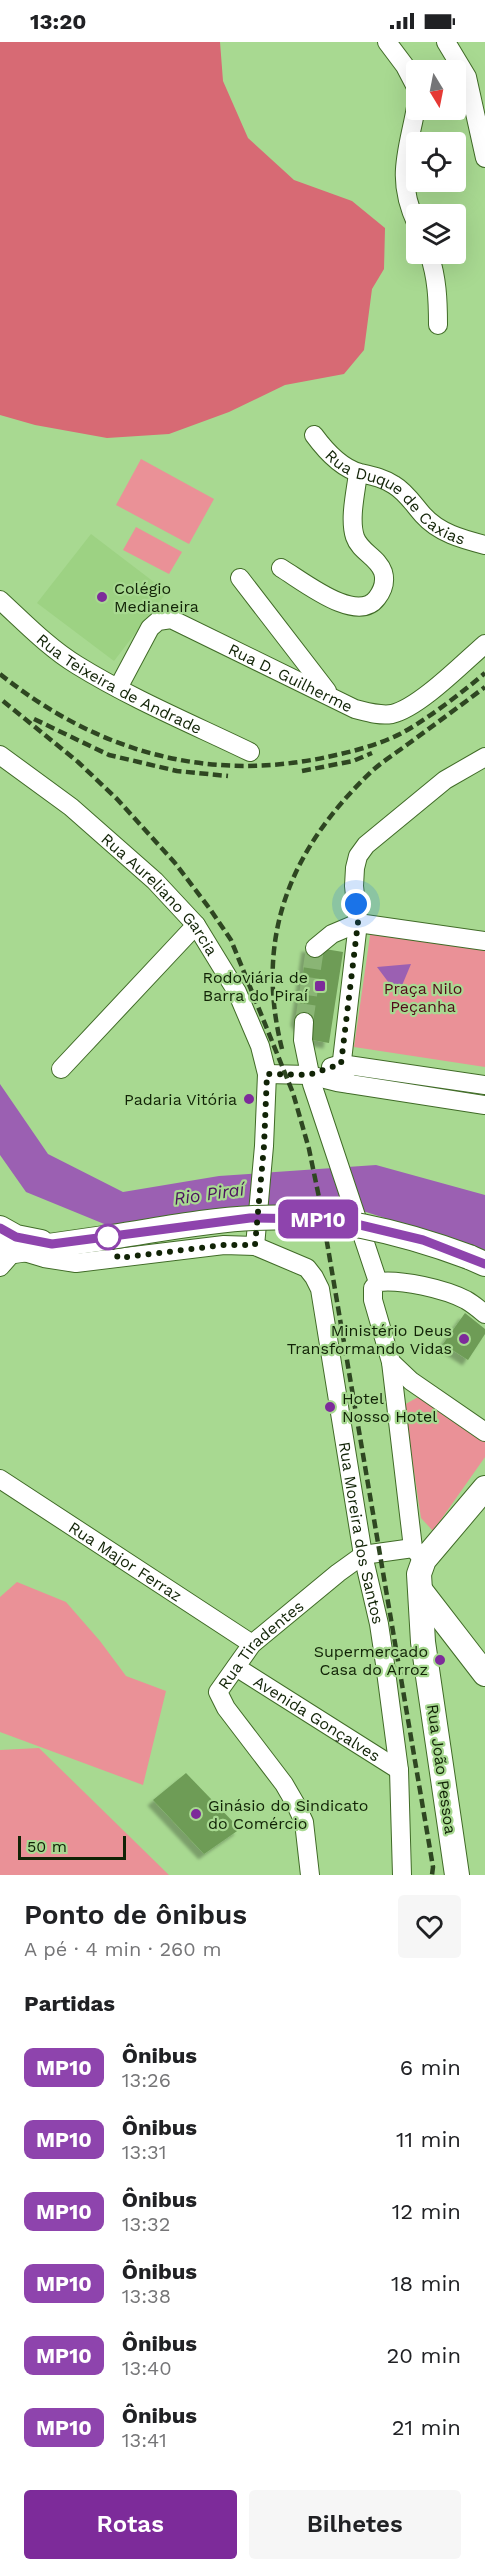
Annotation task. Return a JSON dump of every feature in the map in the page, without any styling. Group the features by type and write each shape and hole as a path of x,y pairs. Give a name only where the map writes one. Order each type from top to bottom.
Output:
{"main road":[{"path":"8,1247 57,1244 250,1218 297,1217 356,1224 423,1240 485,1264"},
{"path":"418,1554 485,1488"},
{"name":"Rua João Pessoa","path":"418,1554 423,1642 458,1875"},
{"path":"421,1591 485,1674"}],"street":[{"path":"387,42 406,68"},
{"path":"446,42 467,77 485,158"},
{"path":"410,204 404,172 405,151 413,120"},
{"path":"433,264 438,296 438,325"},
{"name":"Rua Duque de Caxias","path":"314,435 336,459 358,473 375,475 397,487 437,528 467,541 485,545"},
{"path":"281,568 349,607 364,608 376,600 383,590 384,576 374,557 359,544 355,537 358,473"},
{"path":"240,578 330,695"},
{"name":"Rua Teixeira de Andrade","path":"0,600 76,665 250,753"},
{"name":"Rua D. Guilherme","path":"118,688 150,628 158,621 171,619 355,709 375,714 391,714 404,710 420,700 485,644"},
{"name":"Rua Aureliano Garcia","path":"0,755 88,822 155,881 196,925 237,992 260,1046 267,1074 264,1146 255,1245"},
{"path":"350,1084 343,1077 341,1064 358,922 354,886 358,856 366,845 445,780 485,757"},
{"path":"315,948 332,934 358,922 485,941"},
{"path":"61,1070 196,925"},
{"path":"304,1022 303,1040 309,1075 378,1282"},
{"path":"309,1075 341,1064 485,1085"},
{"path":"267,1074 309,1075 350,1084 485,1105"},
{"path":"8,1247 44,1258 76,1263 224,1245 255,1245"},
{"name":"Rua Moreira dos Santos","path":"255,1245 307,1268 320,1289 363,1555 380,1624 399,1770 402,1875"},
{"path":"378,1282 396,1282 436,1290 466,1300 485,1314"},
{"path":"363,1555 418,1554 392,1362 373,1300 373,1288 378,1282"},
{"path":"392,1362 411,1381 485,1432"},
{"path":"396,1394 411,1381"},
{"name":"Rua Major Ferraz","path":"0,1479 252,1644"},
{"name":"Rua Tiradentes","path":"310,1875 304,1822 296,1803 219,1696 220,1687 252,1644 363,1555"},
{"name":"Avenida Gonçalves","path":"236,1667 399,1770"}],"shaded area":[{"path":"0,42 220,42 223,81 248,138 294,180 352,201 385,228 384,269 372,289 364,350 344,374 285,385 229,412 169,434 107,438 35,425 0,415"},
{"name":"Colégio Medianeira","path":"91,534 167,592 114,661 37,603"}],"green space":[{"path":"141,459 214,499 189,544 116,505"},
{"path":"136,527 182,552 169,574 123,550"},
{"name":"Praça Nilo Peçanha","path":"371,929 485,945 485,1067 354,1047"},
{"path":"425,1393 485,1435 485,1457 433,1531 421,1518 404,1405"},
{"path":"17,1582 66,1602 100,1641 126,1676 166,1691 143,1785 0,1732 0,1597"},
{"path":"39,1748 169,1875 0,1875 0,1750"}],"water":[{"path":"411,964 398,995 377,967"},
{"name":"Rio Piraí","path":"0,1084 48,1154 123,1192 219,1176 376,1165 485,1195 485,1250 366,1212 266,1210 114,1228 26,1192 0,1155"}],"building":[{"name":"Rodoviária de Barra do Piraí","path":"307,946 343,952 329,1043 307,1039 296,1020"},
{"name":"Ministério Deus Transformando Vidas","path":"465,1313 485,1329 485,1334 468,1360 443,1344"},
{"name":"Ginásio do Sindicato do Comércio","path":"186,1773 240,1829 204,1854 153,1800"}],"tunnel":[{"path":"304,1022 315,948"}],"railway":[{"path":"0,674 37,701 75,723 114,741 154,754 196,762 238,766 282,764 327,757 383,742 421,722 485,673"},
{"path":"282,1049 274,1008 273,969 277,932 286,897 300,864 319,832 343,801 372,771 485,687"},
{"path":"3,701 78,762 117,799 175,863 210,909 231,940 293,1093 309,1149 321,1207 433,1867 432,1875"},
{"path":"34,719 109,755 177,771 228,776"},
{"path":"302,771 353,761 372,753"}],"bus line":[{"name":"MP10","path":"0,1228 16,1237 52,1244 250,1218 297,1217 356,1224 423,1240 485,1264"}],"place":[{"name":"Colégio Medianeira","path":"102,597"},
{"name":"Rodoviária de Barra do Piraí","path":"320,986"},
{"name":"Padaria Vitória","path":"249,1099"},
{"name":"Ministério Deus Transformando Vidas","path":"464,1339"},
{"name":"Hotel Nosso Hotel","path":"330,1407"},
{"name":"Supermercado Casa do Arroz","path":"440,1660"},
{"name":"Ginásio do Sindicato do Comércio","path":"196,1814"}],"route":[{"path":"108,1237 118,1258 224,1245 255,1245 264,1146 267,1074 309,1075 341,1064 358,922 356,904"}]}
